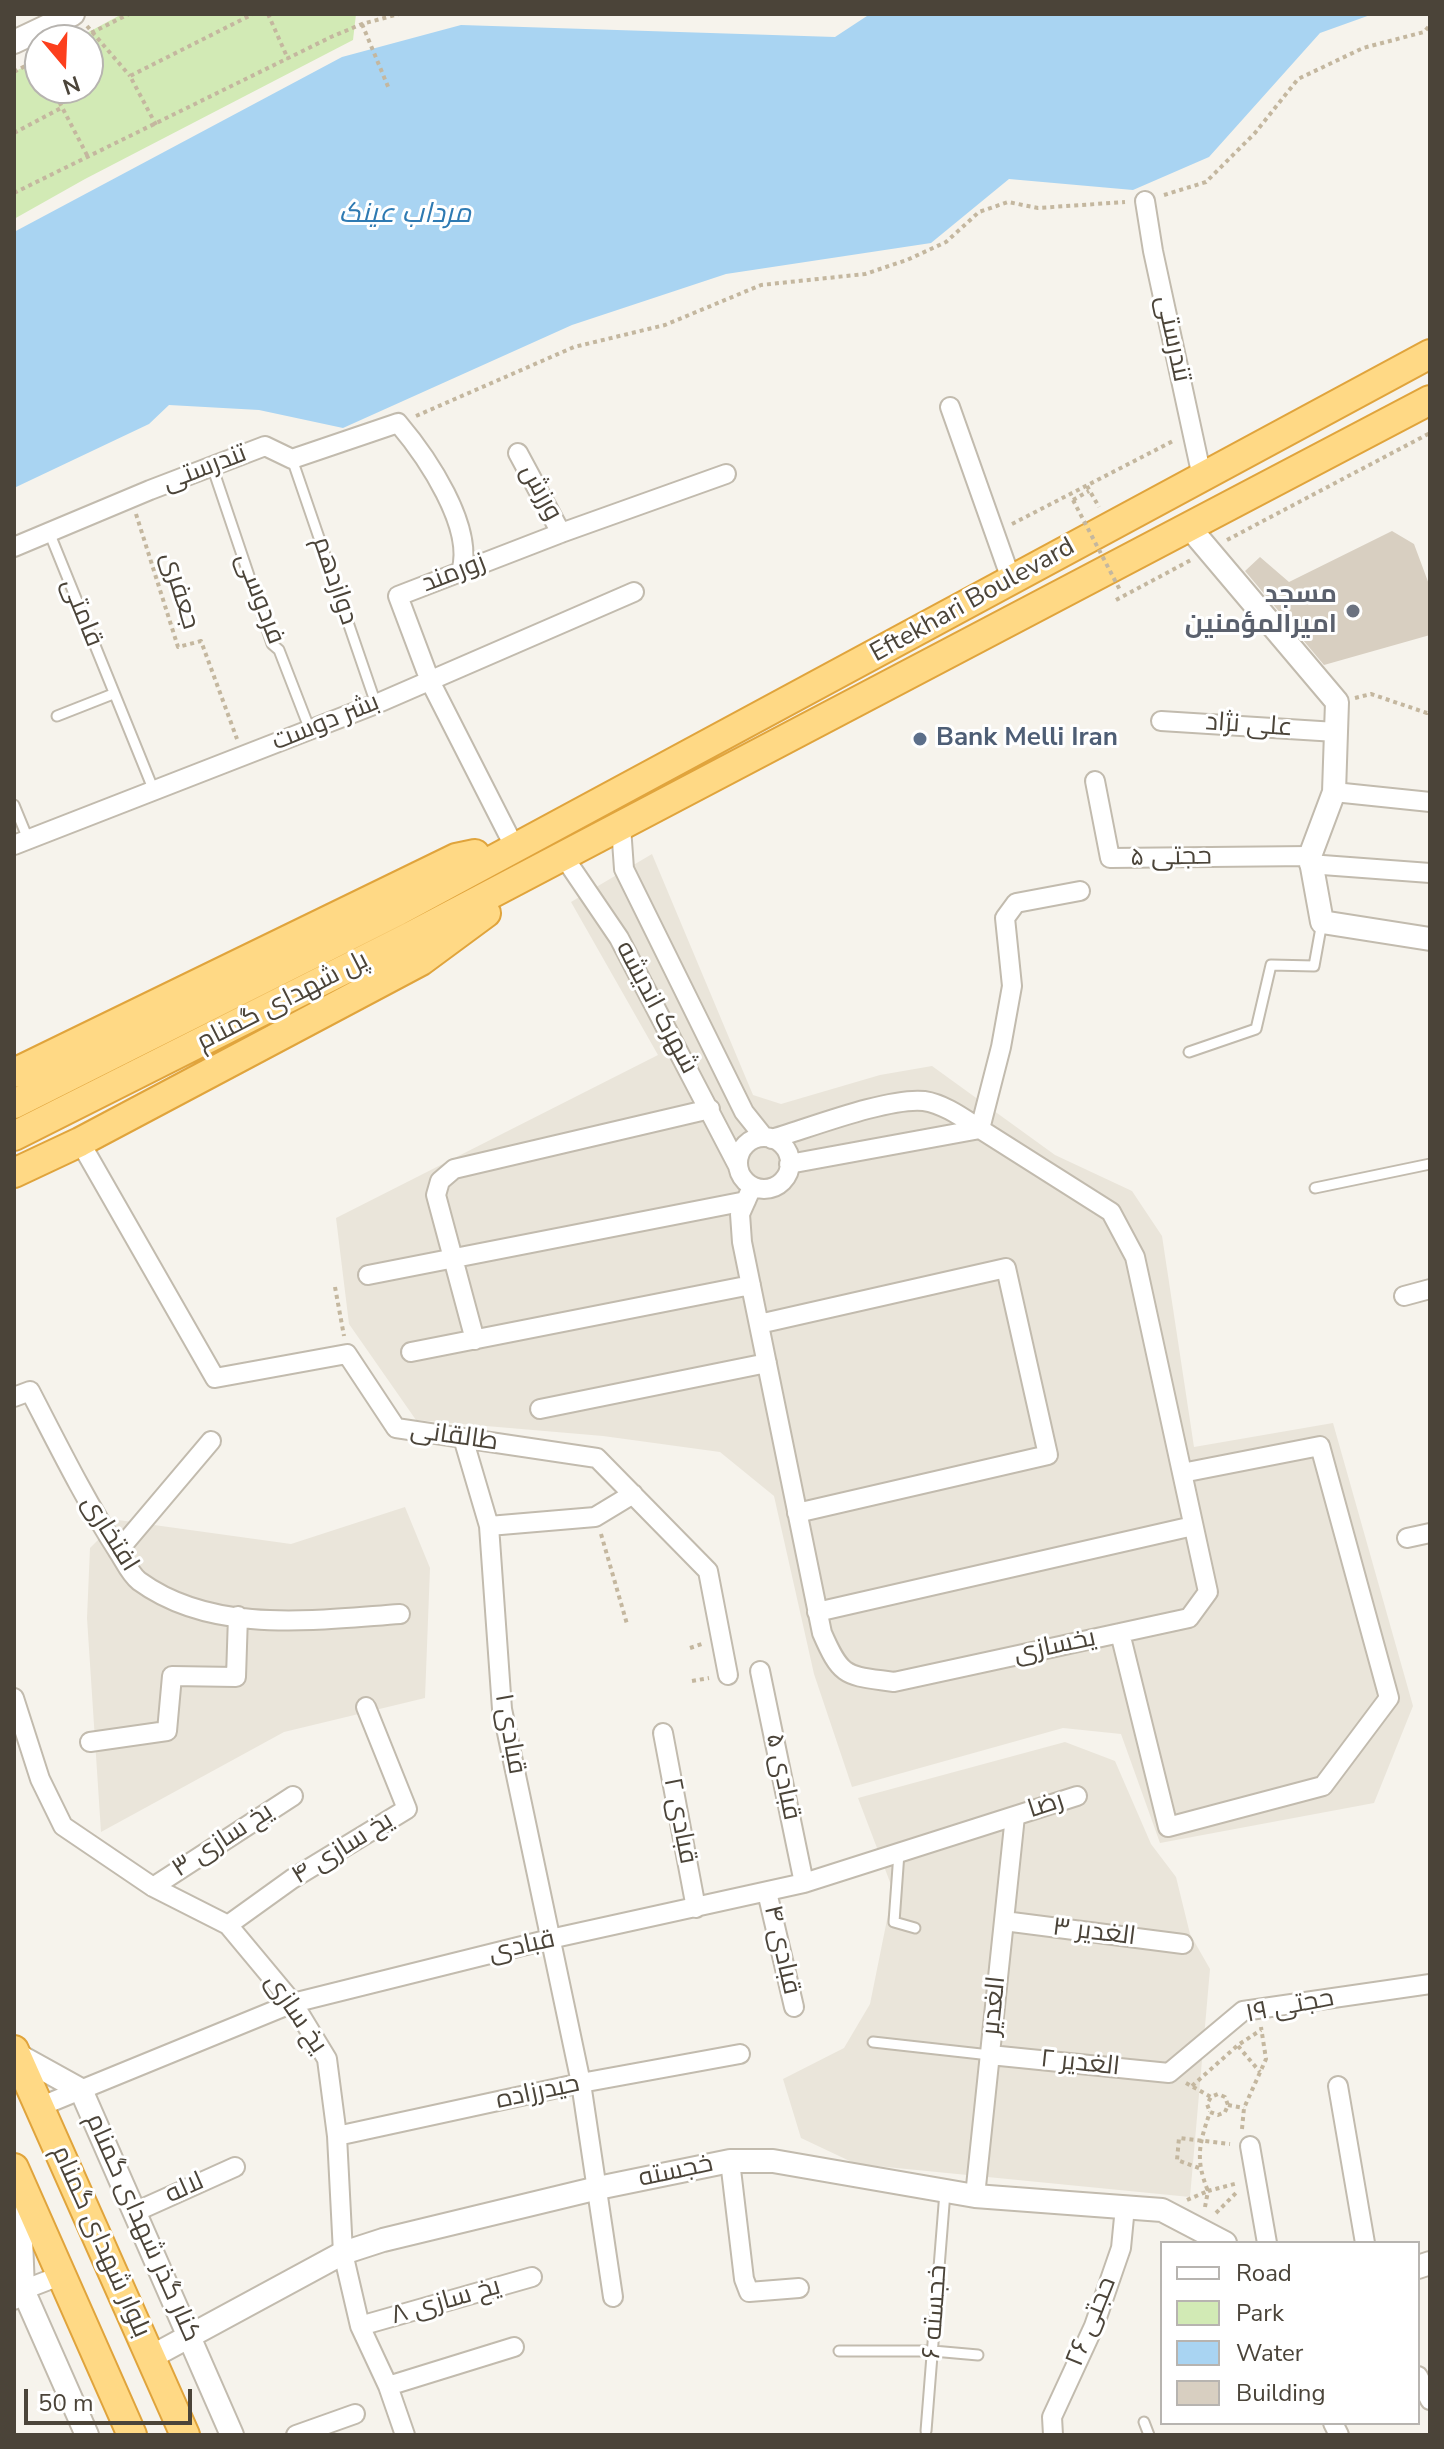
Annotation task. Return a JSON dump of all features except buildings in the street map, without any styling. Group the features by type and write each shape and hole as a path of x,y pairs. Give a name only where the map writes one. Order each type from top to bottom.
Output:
{"highway":[{"name":"Eftekhari Boulevard","path":"515,848 1430,354"},
{"name":"Eftekhari Boulevard","path":"557,860 1430,400"},
{"path":"14,1073 456,858 502,847 515,848"},
{"name":"پل شهدای گمنام","path":"14,1104 342,940 515,848"},
{"path":"14,1173 80,1142 421,961 557,860"},
{"name":"پل شهدای گمنام","path":"14,1136 557,860"},
{"path":"14,1148 41,1160"},
{"name":"بلوار شهدای گمنام","path":"15,2052 185,2435"},
{"name":"بلوار شهدای گمنام","path":"16,2172 132,2435"}],"street":[{"path":"14,42 42,21 79,19"},
{"name":"تندرستی","path":"1145,201 1202,477"},
{"path":"950,407 1011,579"},
{"path":"292,459 398,423 423,453 444,487 464,546 461,572"},
{"name":"تندرستی","path":"14,547 265,446 292,459"},
{"name":"ورزش","path":"518,453 561,533"},
{"name":"زورمند","path":"515,848 430,681 398,596 726,474"},
{"path":"1189,527 1337,702 1334,792 1310,860 1322,922 1430,939"},
{"name":"بشر دوست","path":"21,842 376,704 634,592"},
{"name":"علی نژاد","path":"1161,721 1336,732"},
{"name":"حجتی ۵","path":"1095,781 1110,858 1310,860"},
{"path":"1334,792 1430,802"},
{"name":"شهرک اندیشه","path":"621,827 624,869 744,1112 768,1138"},
{"name":"شهرک اندیشه","path":"557,860 619,938 738,1166"},
{"path":"1310,860 1430,873"},
{"path":"789,1164 980,1129 1001,1047 1012,986 1005,918 1016,903 1080,891"},
{"path":"670,1033 698,1019"},
{"name":"یخسازی","path":"749,1194 740,1214 742,1242 817,1612 835,1665 855,1677 894,1682 1189,1618 1208,1592 1135,1257 1111,1212 952,1111 924,1101 890,1104 768,1138"},
{"path":"475,1340 436,1195 440,1181 454,1169 710,1109"},
{"path":"368,1275 453,1259 749,1194 778,1185 788,1172 789,1164 785,1149 768,1138 748,1143 742,1149 738,1166 749,1194"},
{"path":"80,1142 215,1378 347,1354"},
{"path":"759,1324 1006,1268 1048,1455 797,1513"},
{"path":"411,1352 751,1285"},
{"path":"1404,1296 1430,1289"},
{"name":"طالقانی","path":"347,1354 396,1428 597,1458 708,1571 728,1675"},
{"path":"540,1409 767,1363"},
{"name":"افتخاری","path":"14,1397 30,1391 90,1507 137,1580 194,1609 238,1616 298,1622 400,1614"},
{"name":"قبادی ۱","path":"463,1438 489,1526 502,1709 581,2083 613,2297"},
{"path":"118,1551 211,1441"},
{"path":"1120,1633 1168,1827 1323,1786 1389,1698 1320,1446 1182,1473"},
{"path":"489,1526 595,1517 633,1494"},
{"path":"817,1612 1193,1526"},
{"path":"1407,1538 1430,1533"},
{"path":"90,1742 167,1731 172,1676 236,1677 238,1616"},
{"name":"قبادی ۵","path":"760,1671 804,1883"},
{"name":"یخ سازی","path":"14,1698 40,1779 63,1826 153,1887 228,1925 293,2003 327,2059 337,2136 343,2253 360,2326 388,2386 405,2435"},
{"name":"یخ سازی ۴","path":"228,1925 292,1879 407,1809 366,1707"},
{"name":"قبادی ۲","path":"663,1733 696,1908"},
{"name":"یخ سازی ۳","path":"153,1887 293,1796"},
{"name":"رضا","path":"1015,1816 1077,1796"},
{"name":"قبادی","path":"39,2107 293,2003 550,1939 804,1883 1015,1816"},
{"name":"الغدیر","path":"975,2196 1015,1816"},
{"name":"قبادی ۴","path":"767,1892 794,2007"},
{"name":"الغدیر ۳","path":"1004,1921 1183,1944"},
{"name":"حجتی ۱۹","path":"1169,2073 1243,2011 1430,1984"},
{"name":"کنار گذر شهدای گمنام","path":"15,2052 81,2090 232,2435"},
{"name":"حیدرزاده","path":"337,2136 581,2083 740,2054"},
{"name":"الغدیر ۲","path":"990,2055 1169,2073"},
{"path":"1338,2086 1365,2241"},
{"path":"1250,2146 1267,2241"},
{"path":"730,2161 744,2279 749,2292 799,2288"},
{"name":"خجسته","path":"151,2357 343,2253 383,2240 598,2188 730,2161 773,2161 975,2196 1162,2210 1221,2241"},
{"name":"لاله","path":"135,2212 235,2167"},
{"path":"16,2172 18,2295 87,2435"},
{"name":"حجتی ۲۶","path":"1053,2435 1052,2417 1094,2326 1121,2248 1125,2207"},
{"path":"18,2295 62,2275"},
{"name":"یخ سازی ۸","path":"360,2326 532,2277"},
{"path":"388,2386 514,2347"},
{"path":"1420,2380 1430,2400"},
{"path":"296,2435 355,2414"}],"lane":[{"name":"دوازدهم","path":"292,459 376,704"},
{"name":"فردوسی","path":"212,466 272,644 279,650 310,730"},
{"name":"قامتی","path":"49,532 154,791"},
{"path":"57,716 113,694"},
{"path":"14,805 21,842"},
{"path":"1189,1052 1256,1029 1271,965 1314,966 1322,922"},
{"path":"1315,1188 1430,1164"},
{"path":"899,1853 894,1922 915,1928"},
{"path":"873,2042 990,2055"},
{"name":"خجسته ۶","path":"926,2431 945,2192"},
{"path":"839,2351 933,2351 978,2355"},
{"path":"1144,2422 1149,2435"}],"path":[{"path":"104,27 129,14"},
{"path":"130,76 253,14"},
{"path":"268,14 288,59"},
{"path":"14,193 362,24 399,14"},
{"path":"362,24 389,89"},
{"path":"398,423 574,347 665,325 761,285 865,274 907,260 946,242 979,212 1008,202 1038,208 1145,201 1206,182 1255,133 1298,79 1363,48 1424,32 1430,25"},
{"path":"104,47 130,76 156,125"},
{"path":"61,104 88,157"},
{"path":"14,133 63,107"},
{"path":"995,533 1192,432"},
{"path":"1087,486 1089,491 1073,500 1121,592 1116,600 1430,433"},
{"name":"جعفری","path":"131,498 178,647 201,641 243,756"},
{"path":"1337,702 1371,694 1427,713 1430,709"},
{"path":"335,1287 347,1354"},
{"path":"595,1517 627,1624"},
{"path":"1223,2028 1260,2072"},
{"path":"1192,2086 1238,2045 1261,2030"},
{"path":"1200,2229 1208,2191 1199,2168 1200,2141 1210,2112 1207,2104 1211,2097 1218,2094 1225,2097 1228,2105 1225,2112 1218,2115 1210,2112"},
{"path":"1228,2105 1244,2108"},
{"path":"1199,2168 1177,2160 1179,2138 1250,2146"},
{"path":"1162,2210 1208,2191 1241,2184 1200,2229"}],"shaded area":[{"path":"652,854 753,1095 781,1104 880,1075 932,1066 1055,1155 1132,1191 1162,1236 1194,1447 1333,1423 1413,1706 1374,1803 1160,1843 1121,1734 1063,1728 852,1787 814,1674 774,1496 720,1452 603,1436 416,1420 349,1324 336,1218 658,1055 571,902"},
{"path":"405,1507 430,1568 425,1698 284,1732 101,1832 87,1618 90,1548 118,1520 291,1544"},
{"path":"1065,1742 1115,1761 1151,1844 1176,1877 1190,1934 1210,1969 1190,2197 856,2164 801,2138 783,2079 844,2048 870,2004 893,1890 858,1798"}],"green space":[{"path":"122,14 356,14 353,40 14,219 14,72 24,67 24,104 104,104 104,24"}],"water":[{"name":"مرداب عینک","path":"870,14 1373,14 1320,33 1209,157 1133,190 1009,179 931,243 726,274 572,325 343,428 259,410 169,405 149,424 14,488 14,232 342,57 461,25 835,37"}],"place":[{"name":"مسجد امیرالمؤمنین","path":"1353,611"},
{"name":"Bank Melli Iran","path":"920,739"}]}
